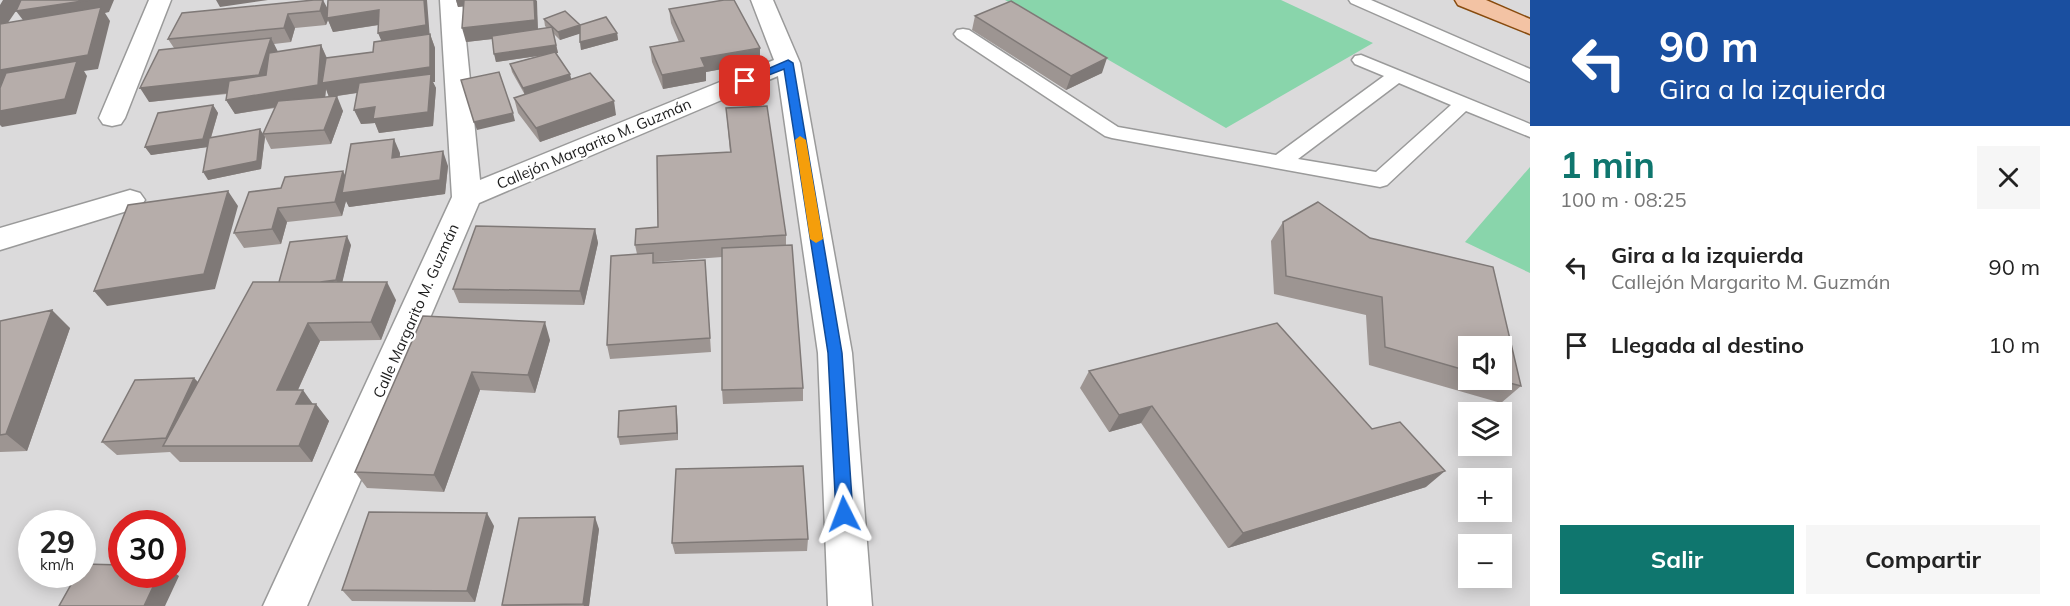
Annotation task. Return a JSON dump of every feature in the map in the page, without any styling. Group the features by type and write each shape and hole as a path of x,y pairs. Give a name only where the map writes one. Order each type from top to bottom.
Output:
{"main road":[{"path":"1466,0 1530,27"}],"street":[{"path":"112,118 160,0"},
{"name":"Calle Margarito M. Guzmán","path":"285,606 467,197 451,0"},
{"path":"762,0 788,63 835,353 850,606"},
{"name":"Callejón Margarito M. Guzmán","path":"467,197 788,63"},
{"path":"0,239 130,200"}],"lane":[{"path":"1357,0 1530,75"},
{"path":"963,34 1112,132 1380,180 1464,103"},
{"path":"1361,60 1530,131"},
{"path":"1279,162 1398,75"}],"shaded area":[{"path":"0,0 1530,0 1530,606 0,606"}],"green space":[{"path":"1005,0 1281,0 1373,43 1226,128"},
{"path":"1530,167 1530,273 1465,242"}],"building":[{"path":"21,0 89,0 16,11"},
{"path":"323,0 320,11 288,14 284,28 168,39 182,13"},
{"path":"328,0 424,0 426,25 378,33 379,10 327,18"},
{"path":"464,0 534,0 535,20 462,28"},
{"path":"734,0 760,48 701,58 705,67 662,75 650,47 684,41 669,9"},
{"path":"1011,1 1107,58 1071,76 975,16"},
{"path":"101,7 88,55 0,70 0,24"},
{"path":"565,11 580,25 558,32 544,19"},
{"path":"606,17 617,33 580,42 580,25"},
{"path":"552,27 556,45 494,54 492,36"},
{"path":"430,34 430,67 322,83 326,58 373,52 374,42"},
{"path":"271,38 259,75 140,88 159,50"},
{"path":"321,45 318,85 226,100 229,81 266,75 269,53"},
{"path":"555,52 570,74 523,88 510,64"},
{"path":"77,61 65,99 0,111 0,88 6,73"},
{"path":"499,72 513,113 474,122 461,80"},
{"path":"590,73 614,101 536,128 514,98"},
{"path":"431,74 428,112 373,119 375,107 354,110 359,83"},
{"path":"337,96 324,130 263,134 278,101"},
{"path":"213,105 203,139 145,147 158,113"},
{"path":"767,106 786,235 635,245 636,229 658,227 657,156 731,152 726,108"},
{"path":"260,129 257,161 203,172 209,138"},
{"path":"394,139 392,158 443,151 440,180 342,193 351,144"},
{"path":"343,171 335,202 278,208 272,229 234,233 249,192 281,188 285,177"},
{"path":"228,191 204,274 94,291 128,205"},
{"path":"1318,202 1370,238 1493,267 1509,336 1458,336 1458,368 1385,347 1382,297 1286,276 1283,222"},
{"path":"476,226 595,229 580,291 453,289"},
{"path":"347,236 336,280 279,282 290,242"},
{"path":"792,245 803,388 722,390 722,248"},
{"path":"653,253 653,263 705,260 710,338 607,345 611,256"},
{"path":"253,282 387,282 371,322 308,323 277,390 303,390 296,404 316,404 299,446 163,446"},
{"path":"52,310 6,434 0,435 0,321"},
{"path":"423,316 545,322 528,375 472,372 434,475 355,472"},
{"path":"1277,323 1372,429 1400,422 1445,471 1243,533 1152,406 1119,415 1089,371"},
{"path":"1512,348 1521,386 1512,384"},
{"path":"194,378 166,438 102,442 135,380"},
{"path":"676,406 677,433 618,437 619,411"},
{"path":"803,466 808,539 672,543 676,469"},
{"path":"369,512 487,513 467,591 342,590"},
{"path":"595,517 583,604 502,605 519,518"},
{"path":"96,564 108,565 108,588 152,588 144,606 59,606 69,588 96,588"}],"slow traffic":[{"path":"800,140 816,239"}],"route":[{"path":"745,81 788,63 835,353 844,514"}]}
